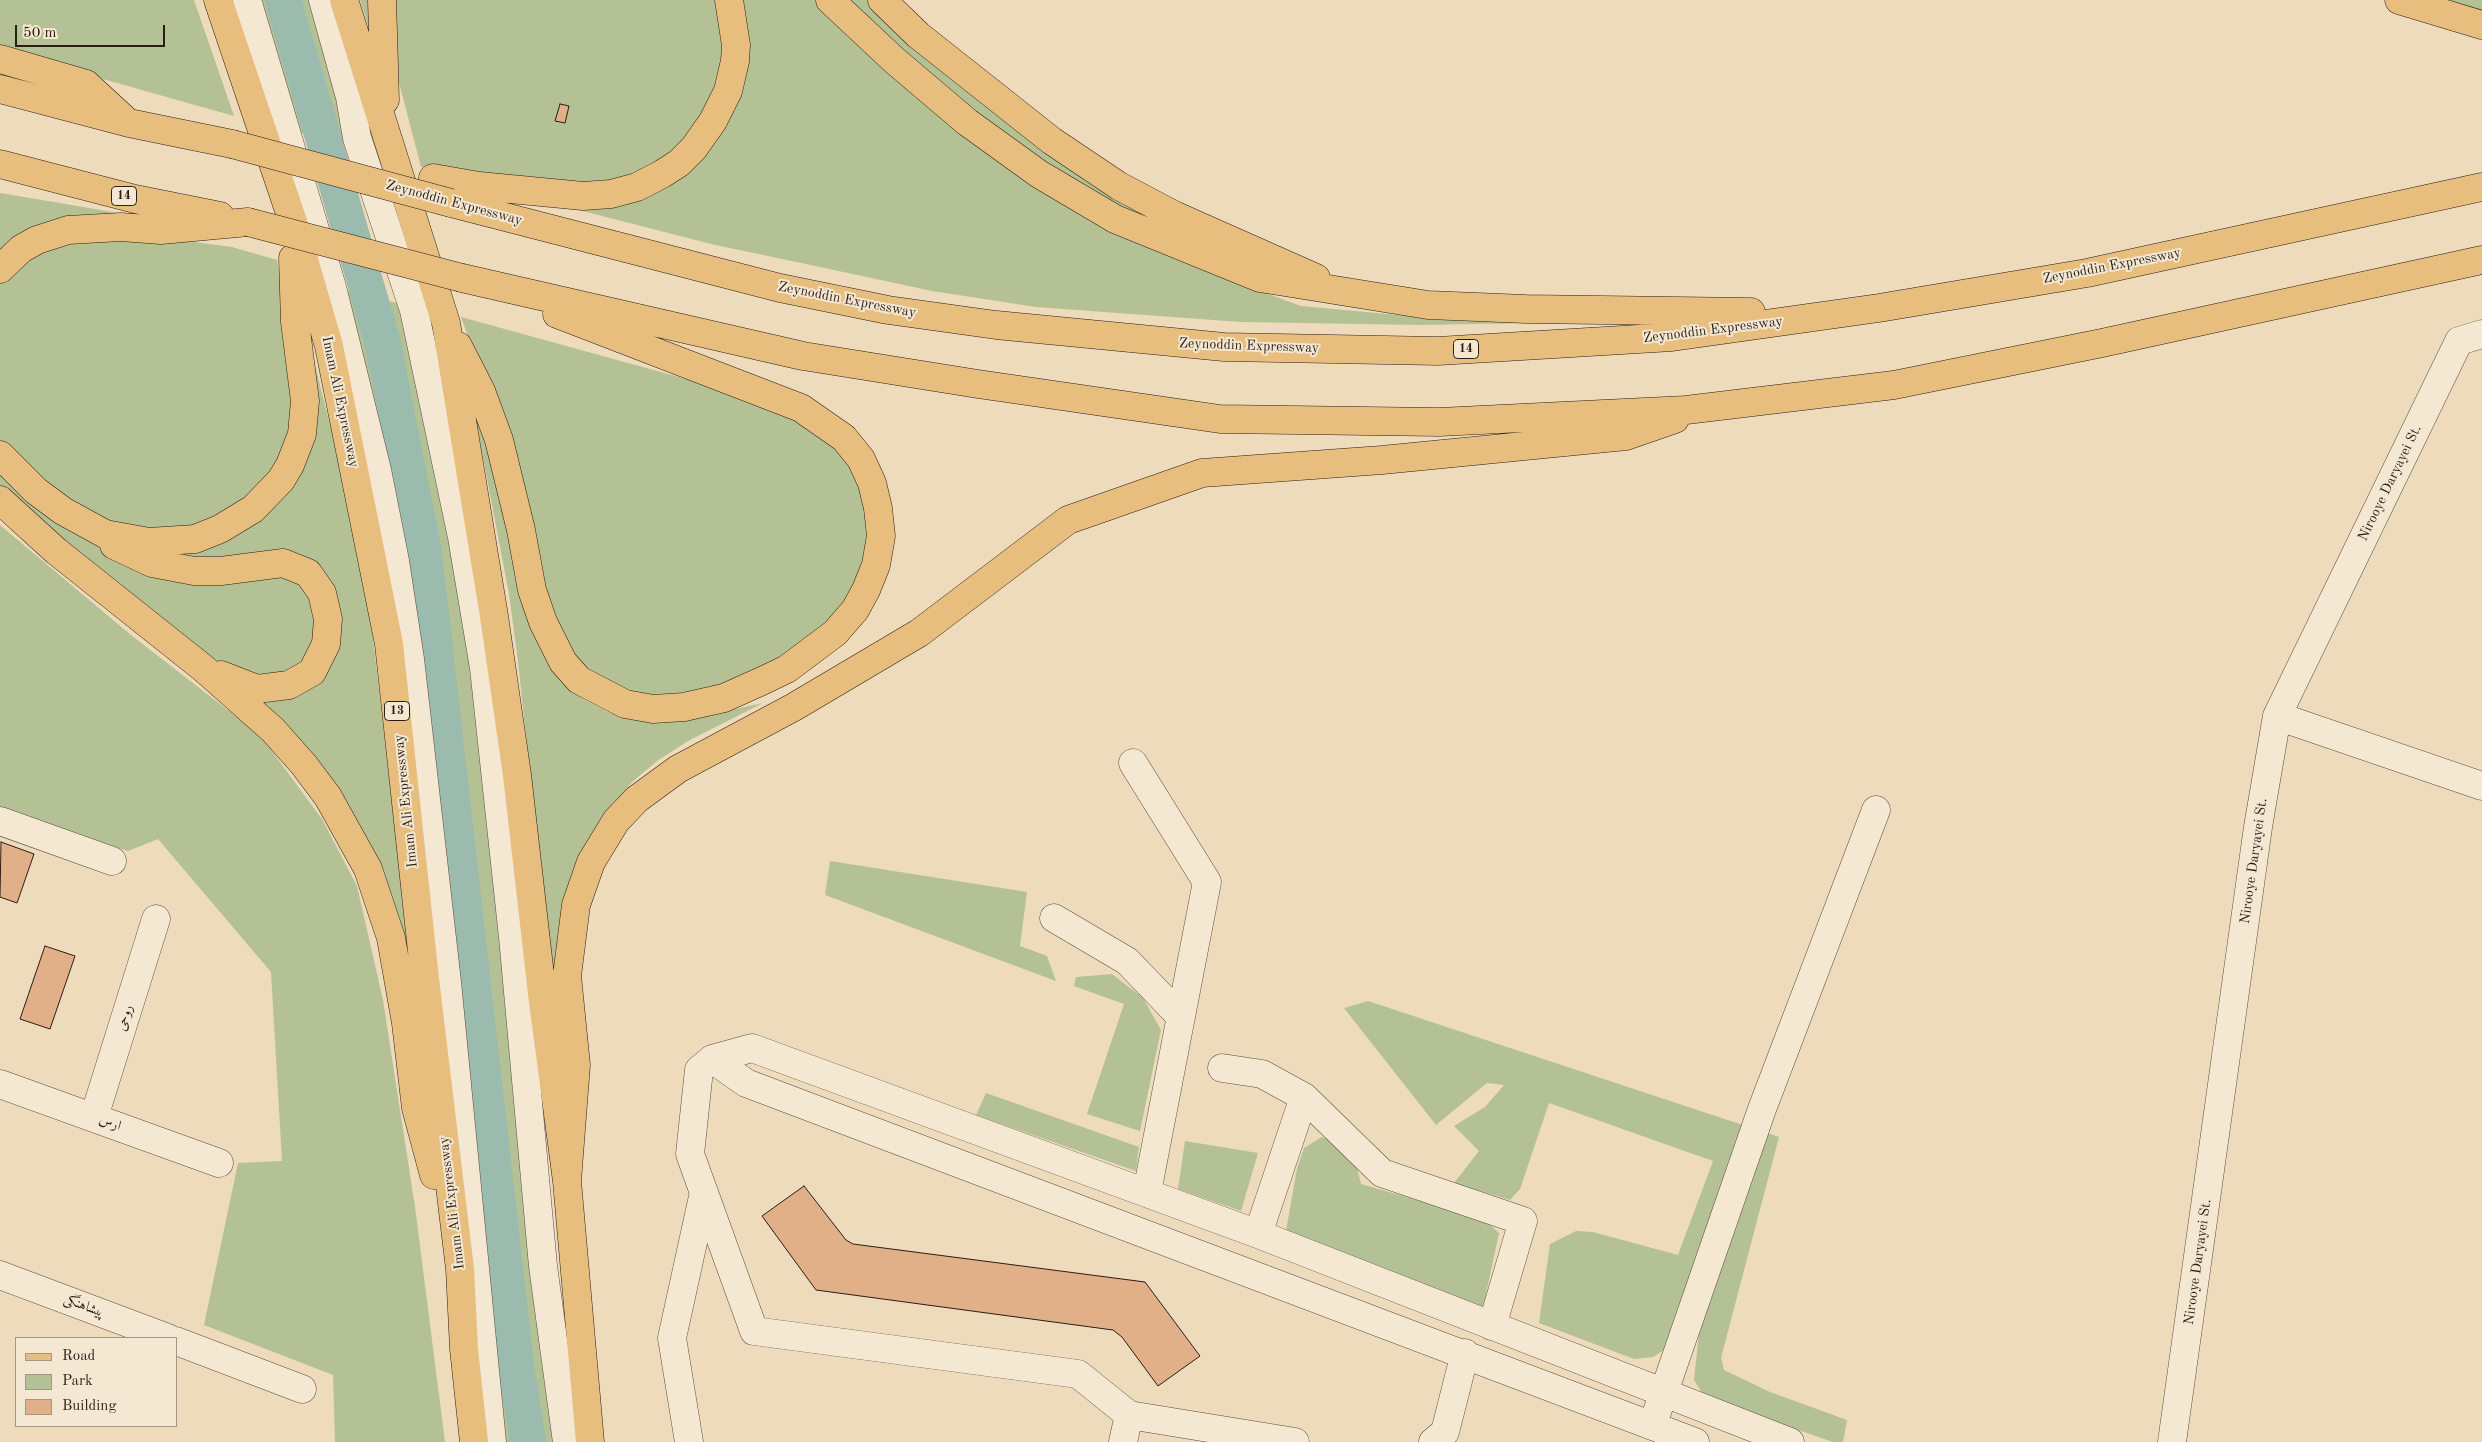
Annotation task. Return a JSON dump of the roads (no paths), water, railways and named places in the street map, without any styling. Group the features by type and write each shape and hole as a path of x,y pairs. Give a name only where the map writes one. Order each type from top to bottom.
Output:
{"main road":[{"path":"344,0 446,324 494,616 515,766 567,1181 590,1442"},
{"path":"382,0 386,136"},
{"path":"342,174 433,178 479,186 583,196 610,194 636,187 679,163 694,148 713,121 728,91 735,61 736,45 729,0"},
{"path":"830,0 894,60 967,122 1038,174 1115,219 1260,278 1428,304 1496,308 1845,312"},
{"path":"882,0 918,35 1022,118 1052,141 1119,186 1174,215 1347,292"},
{"path":"2399,0 2482,25"},
{"name":"Imam Ali Expressway","path":"218,1 293,222 329,346 389,644 425,979 460,1269 464,1349 474,1442"},
{"path":"0,59 86,84 129,123"},
{"name":"Zeynoddin Expressway","path":"0,90 129,123 232,144 780,288 888,310 996,325 1224,348 1438,351 1653,339 1845,312 2086,273 2482,187"},
{"name":"14","path":"0,164 135,199 248,222 462,278 803,356 1220,419 1439,422 1707,408 1894,385 2102,344 2482,260"},
{"path":"0,269 21,249 37,240 68,230 122,227 161,230 248,222"},
{"path":"89,526 106,534 149,542 195,539 220,530 253,509 281,480 298,447 304,418 305,401 295,322 293,222"},
{"path":"446,324 481,391 499,440 521,530 532,590 543,622 562,662 579,680 625,704 653,709 684,707 724,698 787,668 835,633 855,610 876,565 881,536 878,508 872,483 861,459 844,438 801,408 462,278"},
{"path":"567,1181 576,1065 567,976 576,906 591,862 616,821 636,799 678,769 794,707 919,633 1068,520 1166,485 1202,473 1382,460 1626,436 1707,408"},
{"path":"0,455 36,491 120,549 152,563 194,571 221,571 283,563 308,573 322,593 328,619 326,644 312,672 289,685 256,689 203,668"},
{"path":"0,500 56,551 203,668 273,730 304,765 345,823 368,869 391,938 406,1023 416,1108 460,1269"}],"street":[{"path":"246,0 332,287 377,470 395,561 410,659 447,982 492,1442"},
{"path":"323,0 350,97 357,138 414,310 462,537 484,668 513,937 543,1266 566,1442"},
{"name":"Nirooye Daryayei St.","path":"2172,1442 2258,827 2277,716 2459,342 2482,334"},
{"path":"2277,716 2482,786"},
{"path":"1133,763 1207,882 1147,1192"},
{"path":"1652,1425 1762,1109 1876,810"},
{"path":"0,821 112,861"},
{"path":"1054,918 1127,961 1180,1016"},
{"name":"روحی","path":"94,1117 156,919"},
{"path":"1295,1442 1129,1415 1078,1374 754,1331 690,1154 699,1070 712,1059 752,1048 1258,1234 1790,1442"},
{"path":"712,1059 746,1083 1465,1353 1695,1442"},
{"path":"1222,1068 1262,1074 1304,1097 1382,1173 1523,1221 1492,1326"},
{"name":"ارس","path":"0,1084 219,1163"},
{"path":"1258,1234 1304,1097"},
{"path":"689,1442 672,1338 704,1192"},
{"name":"پیشاهنگی","path":"0,1274 165,1337"},
{"path":"1359,1314 1372,1279"},
{"path":"178,1342 302,1389"},
{"path":"1433,1442 1445,1432 1465,1353"},
{"path":"1123,1442 1129,1415"}],"waterway":[{"path":"283,0 382,340 424,553 516,1366 528,1442"}]}
